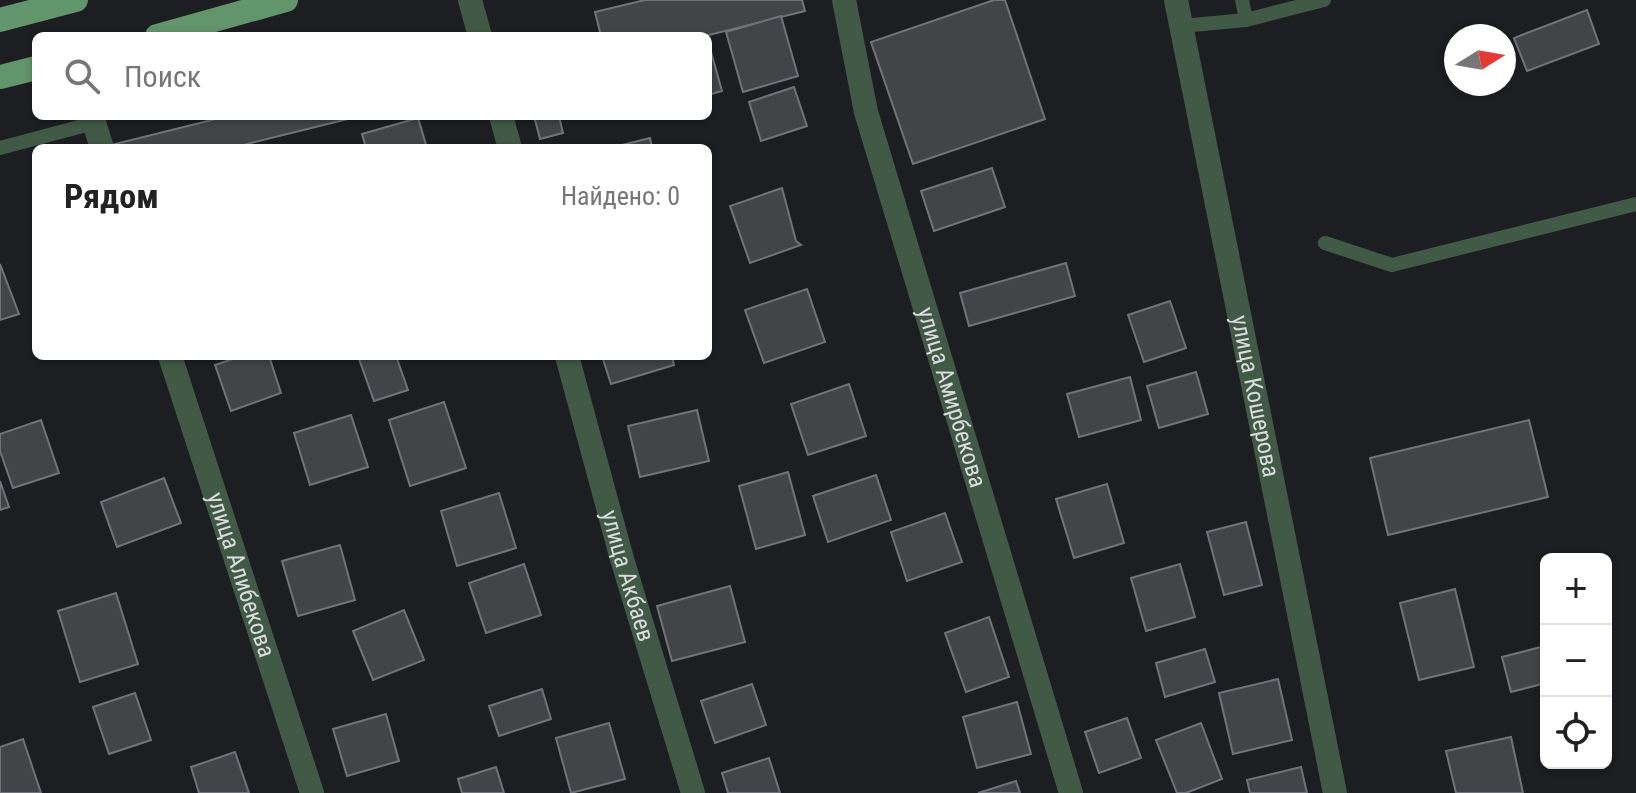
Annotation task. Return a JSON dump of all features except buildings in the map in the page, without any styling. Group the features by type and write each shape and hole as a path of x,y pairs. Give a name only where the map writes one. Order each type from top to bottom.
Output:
{"main road":[{"path":"0,20 76,0"},
{"path":"171,32 286,0"},
{"path":"0,77 32,69"}],"street":[{"path":"470,0 479,32"},
{"name":"улица Амирбекова","path":"844,0 866,112 1071,793"},
{"name":"улица Кошерова","path":"1176,0 1335,793"},
{"path":"93,120 101,144"},
{"path":"502,120 509,144"},
{"name":"улица Алибекова","path":"171,360 312,793"},
{"name":"улица Акбаев","path":"568,360 622,559 693,793"}],"lane":[{"path":"1242,0 1246,20"},
{"path":"1182,26 1246,20 1324,0"},
{"path":"0,148 93,120"},
{"path":"1325,243 1392,265 1636,204"}]}
